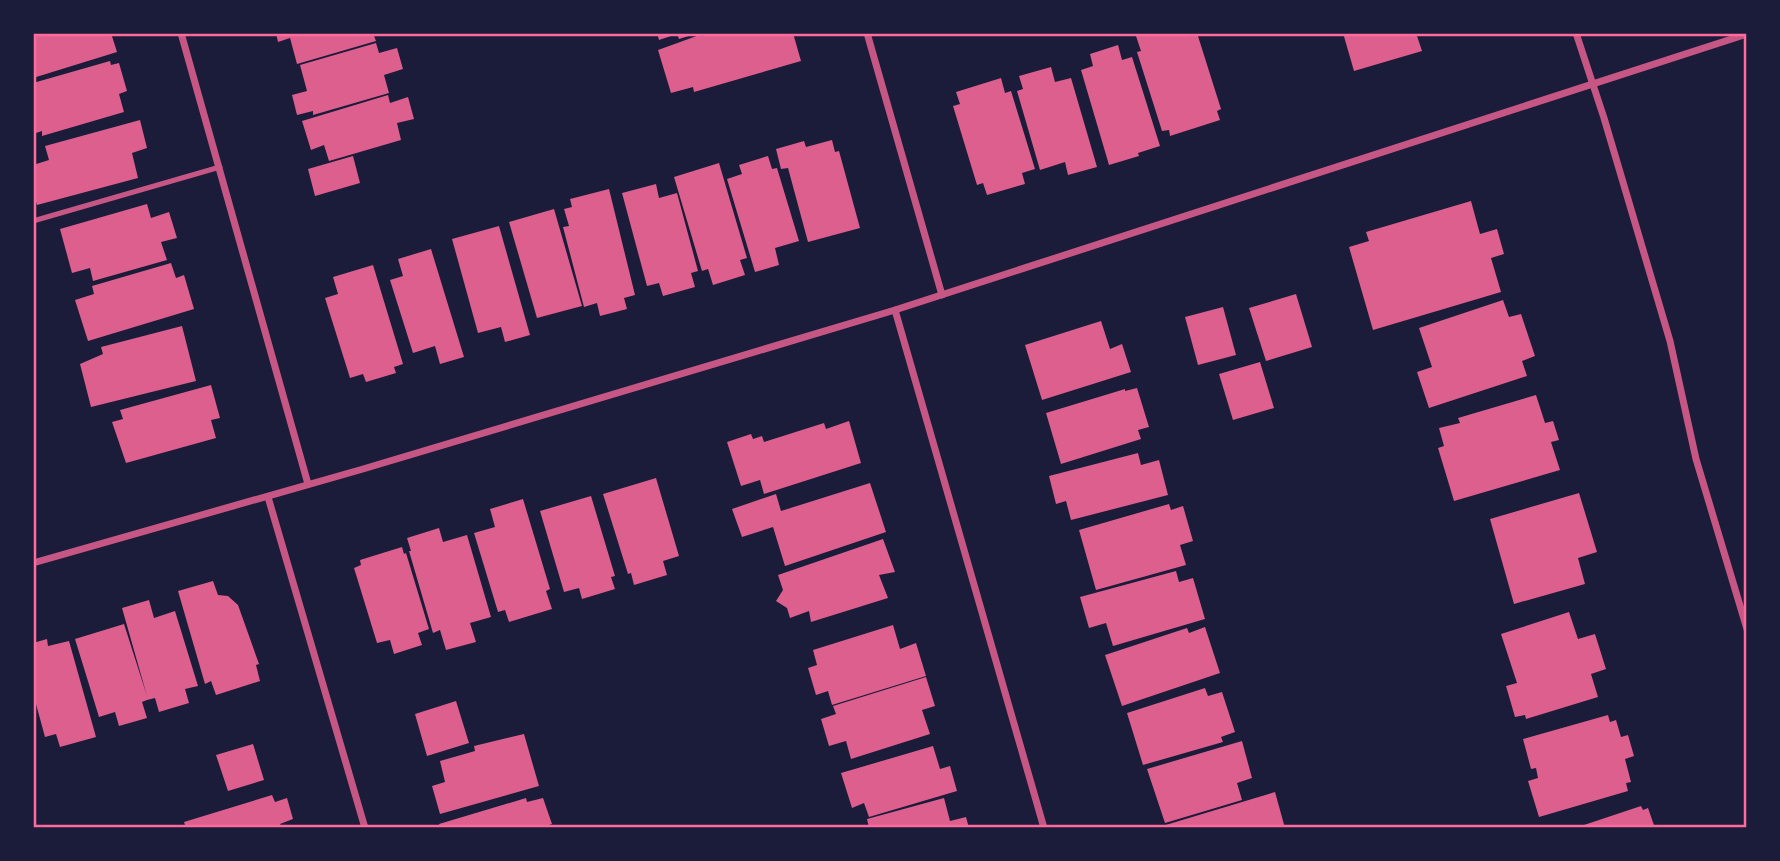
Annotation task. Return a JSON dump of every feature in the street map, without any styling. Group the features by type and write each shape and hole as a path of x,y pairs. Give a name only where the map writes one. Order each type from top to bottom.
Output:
{"street":[{"path":"180,33 309,484"},
{"path":"867,33 942,295"},
{"path":"1576,33 1670,341 1696,459 1747,629"},
{"path":"33,563 268,497 895,310 1747,34"},
{"path":"895,310 1044,828"},
{"path":"268,497 365,828"}],"lane":[{"path":"33,220 220,167"}],"building":[{"path":"33,33 111,33 117,52 33,78"},
{"path":"276,33 373,33 376,41 297,64 290,38 278,42"},
{"path":"657,33 695,34 679,39 677,34 659,40"},
{"path":"705,33 793,33 801,61 694,92 693,87 671,93 658,50"},
{"path":"1135,33 1197,33 1221,109 1217,111 1220,120 1170,136 1169,130 1162,131 1137,52 1141,51"},
{"path":"1343,33 1416,33 1422,51 1354,71"},
{"path":"376,43 379,53 397,48 403,69 384,75 389,93 313,115 313,111 297,115 292,95 307,91 300,65"},
{"path":"1118,45 1122,60 1132,57 1160,146 1109,165 1081,70 1093,66 1090,54"},
{"path":"110,61 111,65 119,63 127,91 119,94 124,112 42,136 42,131 33,134 33,83"},
{"path":"1051,67 1055,82 1071,78 1097,167 1068,175 1065,162 1040,170 1017,91 1023,89 1019,76"},
{"path":"1001,78 1005,93 1011,91 1035,169 1022,173 1025,184 987,195 983,183 977,185 953,106 960,104 956,92"},
{"path":"388,95 390,103 408,97 414,119 397,123 401,140 329,161 324,145 311,150 302,121"},
{"path":"140,120 147,148 132,153 138,178 37,205 33,192 33,165 49,160 45,146"},
{"path":"832,140 835,152 839,151 860,228 808,242 788,168 781,169 776,149 804,141 806,147"},
{"path":"353,156 360,183 315,196 308,169"},
{"path":"768,156 772,169 777,168 799,241 775,248 779,265 755,272 727,179 742,174 739,165"},
{"path":"719,163 747,258 740,260 745,275 713,285 708,269 702,271 674,177"},
{"path":"656,184 659,198 677,193 698,271 691,273 695,287 663,296 659,283 647,286 622,193"},
{"path":"609,189 635,295 624,298 627,309 600,316 597,303 584,307 563,227 569,226 564,209 572,207 570,199"},
{"path":"1471,201 1480,234 1497,229 1504,254 1491,258 1501,292 1373,330 1349,247 1369,241 1366,232"},
{"path":"147,204 151,218 169,212 177,238 161,242 167,260 93,281 90,268 72,273 60,229"},
{"path":"554,209 582,306 537,318 509,222"},
{"path":"499,226 530,335 505,342 501,327 478,333 452,239"},
{"path":"431,249 464,357 440,364 435,346 413,353 390,280 403,276 398,259"},
{"path":"171,263 176,278 184,275 194,309 88,341 75,300 94,294 92,286"},
{"path":"373,265 403,364 394,367 396,373 366,382 363,374 350,378 325,298 338,294 333,277"},
{"path":"1296,294 1312,347 1266,361 1249,308"},
{"path":"1503,300 1509,317 1521,314 1535,356 1522,361 1527,376 1429,408 1417,372 1432,367 1419,328"},
{"path":"1223,307 1236,355 1198,365 1185,317"},
{"path":"1101,321 1110,349 1122,344 1131,372 1042,400 1025,345"},
{"path":"182,326 196,381 91,407 80,364 103,354 101,347"},
{"path":"1260,362 1274,408 1233,420 1219,374"},
{"path":"211,385 220,418 211,420 216,438 126,463 112,422 123,419 120,410"},
{"path":"1137,388 1149,427 1138,430 1141,439 1061,464 1046,413 1125,389"},
{"path":"1536,395 1545,423 1553,421 1559,440 1551,442 1560,470 1454,501 1438,448 1444,446 1439,428 1460,423 1458,418"},
{"path":"849,421 861,463 764,494 760,480 741,486 727,442 751,434 753,439 762,436 764,442 824,423 826,429"},
{"path":"1138,453 1141,465 1159,460 1168,495 1071,520 1066,501 1056,504 1049,476"},
{"path":"656,478 679,556 663,561 667,575 634,585 631,573 628,574 603,494"},
{"path":"870,483 886,532 785,566 773,527 742,537 732,509 776,494 781,511"},
{"path":"1579,493 1597,552 1578,558 1585,584 1514,604 1490,519"},
{"path":"591,496 615,576 611,577 615,589 582,599 579,588 564,592 540,511"},
{"path":"523,499 550,589 546,591 552,609 509,622 505,610 498,612 474,533 495,527 490,509"},
{"path":"1169,504 1171,510 1183,506 1193,541 1180,545 1186,565 1096,590 1079,530"},
{"path":"439,528 443,542 467,535 491,617 470,623 476,642 446,650 440,630 433,633 407,538"},
{"path":"883,539 895,572 879,575 888,598 811,622 809,611 790,618 787,608 776,601 783,590 778,575"},
{"path":"402,547 429,629 418,633 422,645 394,654 390,640 377,643 354,568 361,565 360,560"},
{"path":"1176,571 1179,582 1193,578 1205,619 1113,646 1106,623 1089,628 1080,597"},
{"path":"213,581 218,595 228,596 238,605 259,664 256,665 260,681 216,695 211,681 205,684 178,591"},
{"path":"149,600 154,618 175,611 198,686 185,689 189,703 159,712 155,698 147,700 142,702 147,718 119,726 115,712 99,717 75,639 124,624 147,696 122,608"},
{"path":"1569,612 1578,639 1595,634 1606,669 1591,674 1598,697 1526,719 1525,715 1515,717 1506,686 1517,683 1501,634"},
{"path":"893,625 900,649 916,643 926,676 832,705 828,691 816,695 808,668 817,665 813,650"},
{"path":"1205,627 1220,673 1122,706 1105,655 1187,628 1189,633"},
{"path":"47,639 48,646 69,641 96,737 60,747 56,734 45,737 33,693 33,643"},
{"path":"926,677 935,706 922,710 930,734 851,759 846,741 829,746 821,719 836,714 833,706"},
{"path":"1205,688 1208,696 1222,692 1235,732 1221,737 1223,742 1143,765 1127,713"},
{"path":"456,701 469,743 427,756 415,714"},
{"path":"1608,715 1610,722 1616,720 1621,737 1628,735 1634,756 1625,759 1631,782 1626,783 1628,791 1539,817 1528,781 1538,778 1536,768 1531,769 1523,739"},
{"path":"524,734 539,786 440,814 432,786 445,782 440,761 475,751 474,746"},
{"path":"1242,741 1252,778 1237,783 1242,800 1165,823 1147,769"},
{"path":"253,744 264,780 228,791 216,755"},
{"path":"933,746 940,769 950,766 957,791 869,817 864,803 852,808 841,773"},
{"path":"1275,792 1285,828 1159,828 1159,827"},
{"path":"272,795 275,802 287,798 293,819 280,824 282,828 186,828 184,822"},
{"path":"526,798 527,802 543,798 552,824 540,828 440,828 439,824"},
{"path":"944,798 950,821 966,817 969,828 869,828 867,819"},
{"path":"1641,806 1643,810 1648,808 1655,828 1575,828"}]}
